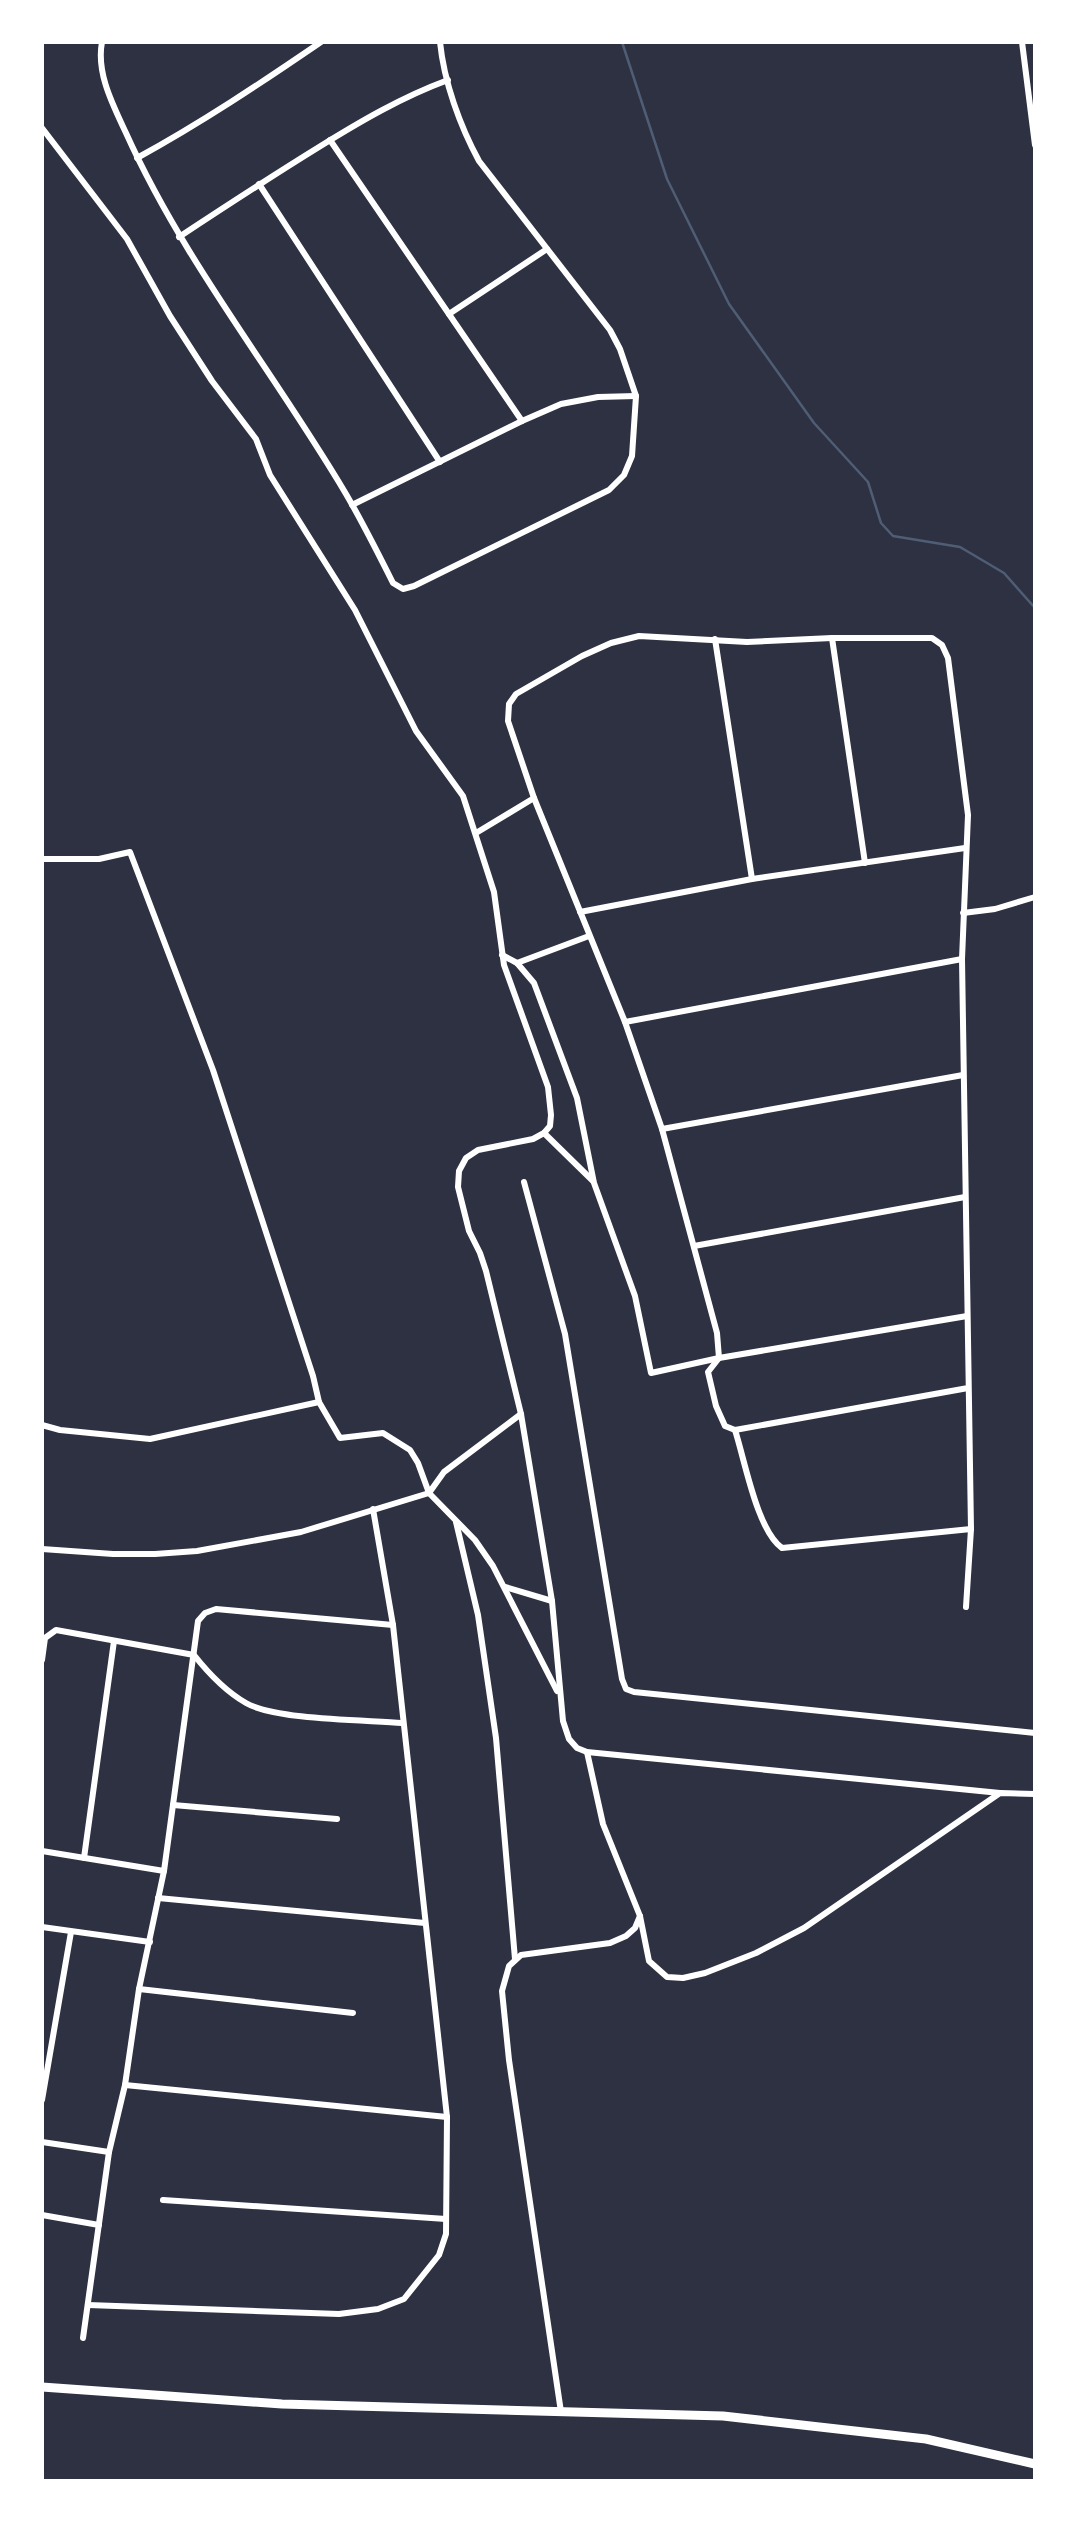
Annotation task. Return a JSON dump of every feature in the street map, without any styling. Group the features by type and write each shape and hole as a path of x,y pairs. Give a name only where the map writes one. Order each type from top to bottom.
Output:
{"main road":[{"path":"42,2387 282,2404 723,2416 926,2438 1035,2464"}],"street":[{"path":"102,42 100,53 111,100 137,158 179,237 352,505 393,583 403,589 609,490 624,475 632,456 636,396 620,349 610,330 479,161 469,142 448,80 440,42"},
{"path":"137,158 176,137 321,42"},
{"path":"1022,42 1035,145"},
{"path":"179,237 259,184 391,104 448,80"},
{"path":"42,128 127,239 170,316 212,381 256,439 270,475 355,610 416,731 463,796 476,833 498,909 502,955 548,1087 551,1115 550,1126 533,1139 478,1150 466,1158 459,1171 458,1187 469,1231 486,1272 521,1414 552,1601 559,1696 569,1739 577,1748 587,1752 1000,1793 1035,1794"},
{"path":"330,140 522,421"},
{"path":"259,184 440,462"},
{"path":"449,314 547,249"},
{"path":"352,505 561,404 598,397 636,396"},
{"path":"966,1607 971,1529 962,959 968,815 948,657 942,645 932,638 832,638 747,642 639,636 611,643 582,656 516,694 509,704 508,721 534,799 625,1022 662,1129 717,1333 719,1358 708,1372 716,1406 725,1426 735,1430 968,1388"},
{"path":"832,638 864,863"},
{"path":"715,639 752,879"},
{"path":"476,833 534,799"},
{"path":"580,912 752,879 965,848"},
{"path":"42,859 99,859 130,852 214,1070 313,1376 319,1402 340,1438 383,1433 410,1450 429,1493 475,1541 505,1587 559,1696"},
{"path":"963,913 995,909 1035,897"},
{"path":"517,963 589,936"},
{"path":"502,955 517,963 534,983 577,1098 594,1183 635,1296 651,1373 719,1358 967,1316"},
{"path":"625,1022 962,959"},
{"path":"662,1129 963,1075"},
{"path":"544,1133 594,1183"},
{"path":"524,1182 565,1334 622,1679 626,1689 634,1692 1035,1733"},
{"path":"694,1246 965,1197"},
{"path":"42,1425 60,1430 150,1439 319,1402"},
{"path":"42,1549 113,1554 197,1551 301,1532 429,1493 444,1472 521,1414"},
{"path":"735,1430 764,1526 773,1542 782,1548 971,1529"},
{"path":"88,2305 340,2314 378,2309 404,2299 418,2285 439,2255 446,2234 447,2117 393,1625 373,1509"},
{"path":"455,1520 478,1615 496,1738 515,1959"},
{"path":"505,1587 552,1601"},
{"path":"83,2338 109,2152 125,2085 139,1989 164,1871 198,1621 205,1613 216,1609 393,1625"},
{"path":"42,1660 45,1637 56,1630 194,1655 209,1675 248,1704 276,1713 402,1723"},
{"path":"84,1858 114,1641"},
{"path":"587,1752 603,1824 640,1916 649,1961 667,1977 675,1978 705,1973 756,1953 804,1928 1000,1793"},
{"path":"173,1805 337,1819"},
{"path":"42,1851 164,1871"},
{"path":"158,1898 425,1923"},
{"path":"561,2412 509,2060 502,1991 509,1966 515,1959 531,1953 610,1943 626,1936 635,1928 640,1916"},
{"path":"42,1927 150,1942"},
{"path":"42,2100 71,1932"},
{"path":"139,1989 354,2013"},
{"path":"125,2085 447,2117"},
{"path":"42,2142 109,2152"},
{"path":"163,2200 446,2219"},
{"path":"42,2215 99,2225"}],"waterway":[{"path":"622,42 667,179 729,304 814,423 868,482 881,523 893,536 960,547 1004,573 1035,608"}]}
